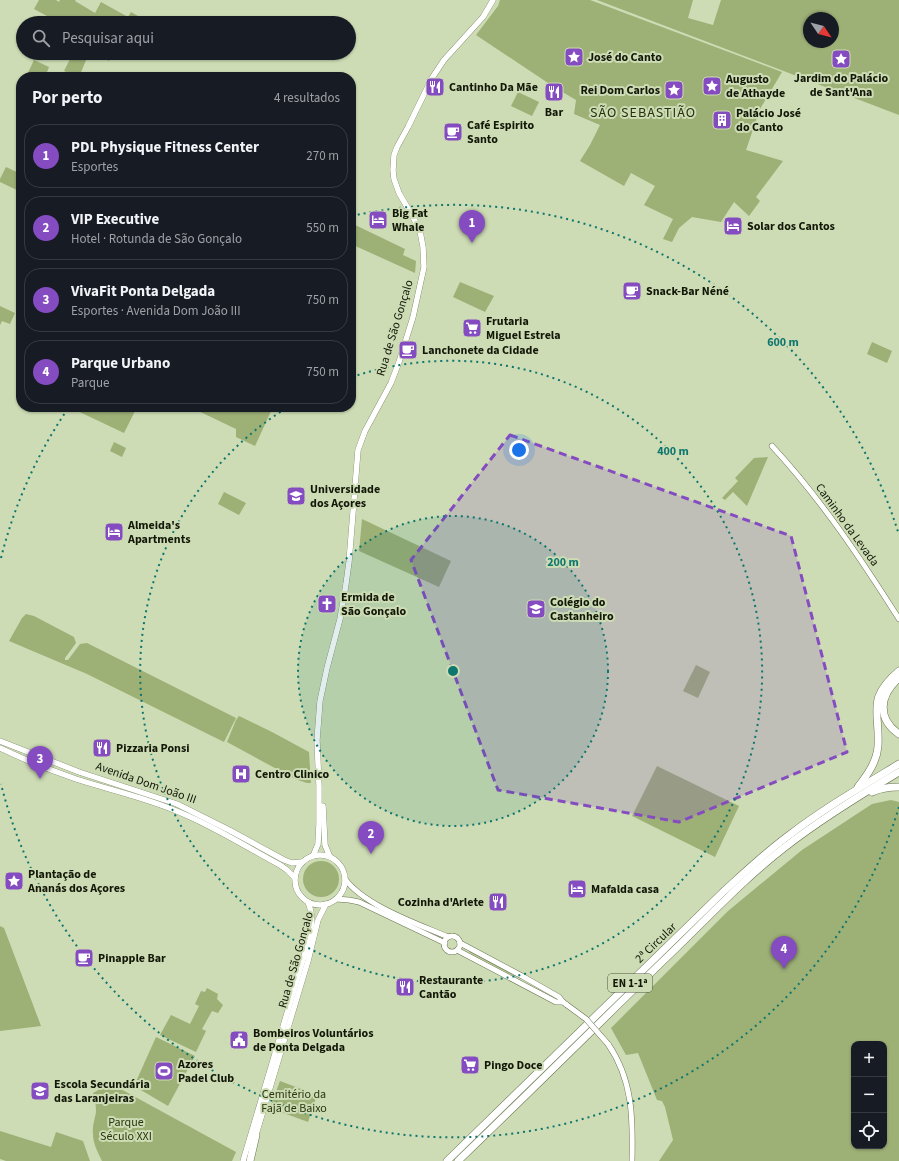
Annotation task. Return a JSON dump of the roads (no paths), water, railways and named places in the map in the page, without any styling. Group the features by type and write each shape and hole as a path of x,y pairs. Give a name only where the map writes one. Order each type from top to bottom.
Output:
{"highway":[{"path":"856,794 875,761 878,747 876,708 878,698 882,689 899,671"},
{"path":"898,679 887,691 883,706 886,720 894,731 899,734"},
{"name":"2ª Circular","path":"448,1161 463,1151 665,960 728,896 789,844 899,764"},
{"name":"2ª Circular","path":"856,794 899,772"},
{"path":"856,794 899,786"},
{"path":"249,1161 256,1134"},
{"name":"2ª Circular","path":"458,1161 463,1151"}],"main road":[{"name":"Rua de São Gonçalo","path":"313,856 318,844 319,786 317,740 320,701 340,619 346,584 358,450 365,431 390,383 399,362 413,317 424,266 420,231 396,187 393,162 397,147 435,72 454,48 483,17 493,0"},
{"name":"Avenida Dom João III","path":"0,741 73,770 177,804 231,830 284,860 292,863 302,862"},
{"name":"Avenida Dom João III","path":"0,748 71,777 168,807 229,836 280,865 295,878"},
{"name":"Rua de São Gonçalo","path":"319,786 322,802 325,845 330,857"},
{"path":"318,855 335,859 342,868 345,879 341,894 336,900 326,904 320,905 308,902 297,889 295,878 296,872 302,862 313,856 318,855"},
{"name":"Rua de São Gonçalo","path":"243,1161 307,946 313,916 308,902"},
{"name":"Rua de São Gonçalo","path":"256,1134 308,961 318,920 326,904"}],"street":[{"name":"Caminho da Levada","path":"772,446 790,465 818,500 878,586 899,619"},
{"path":"345,879 351,887 369,900 398,915 448,937 456,937 459,939 460,943 559,997 586,1019 617,1056 627,1084 630,1097 633,1140 632,1161"},
{"path":"336,900 359,902 445,944 446,948 449,950 457,950 556,1002 565,1003"},
{"path":"445,944 448,937"},
{"path":"457,950 460,947 460,943"}],"place":[{"name":"José do Canto","path":"574,57"},
{"name":"Jardim do Palácio de Sant'Ana","path":"841,59"},
{"name":"Augusto de Athayde","path":"712,86"},
{"name":"Cantinho Da Mãe","path":"435,87"},
{"name":"Rei Dom Carlos","path":"674,90"},
{"name":"Bar","path":"554,92"},
{"name":"Palácio José do Canto","path":"722,120"},
{"name":"Café Espirito Santo","path":"453,132"},
{"name":"Big Fat Whale","path":"378,220"},
{"name":"Solar dos Cantos","path":"733,226"},
{"name":"PDL Physique Fitness Center","path":"472,243"},
{"name":"Snack-Bar Néné","path":"632,291"},
{"name":"Frutaria Miguel Estrela","path":"472,328"},
{"name":"Lanchonete da Cidade","path":"408,350"},
{"name":"Universidade dos Açores","path":"296,496"},
{"name":"Almeida's Apartments","path":"114,532"},
{"name":"Ermida de São Gonçalo","path":"327,604"},
{"name":"Colégio do Castanheiro","path":"536,609"},
{"name":"Pizzaria Ponsi","path":"102,748"},
{"name":"Centro Clinico","path":"241,774"},
{"name":"VivaFit Ponta Delgada","path":"40,779"},
{"name":"VIP Executive","path":"371,854"},
{"name":"Plantação de Ananás dos Açores","path":"14,881"},
{"name":"Mafalda casa","path":"577,889"},
{"name":"Cozinha d'Arlete","path":"498,902"},
{"name":"Pinapple Bar","path":"84,958"},
{"name":"Parque Urbano","path":"784,969"},
{"name":"Restaurante Cantão","path":"405,987"},
{"name":"Bombeiros Voluntários de Ponta Delgada","path":"239,1040"},
{"name":"Pingo Doce","path":"470,1065"},
{"name":"Azores Padel Club","path":"164,1071"},
{"name":"Escola Secundária das Laranjeiras","path":"40,1091"}],"district":[{"name":"SÃO SEBASTIÃO","path":"643,113"}],"park label":[{"name":"Cemitério da Fajã de Baixo","path":"294,1101"},
{"name":"Parque Século XXI","path":"126,1129"}]}
